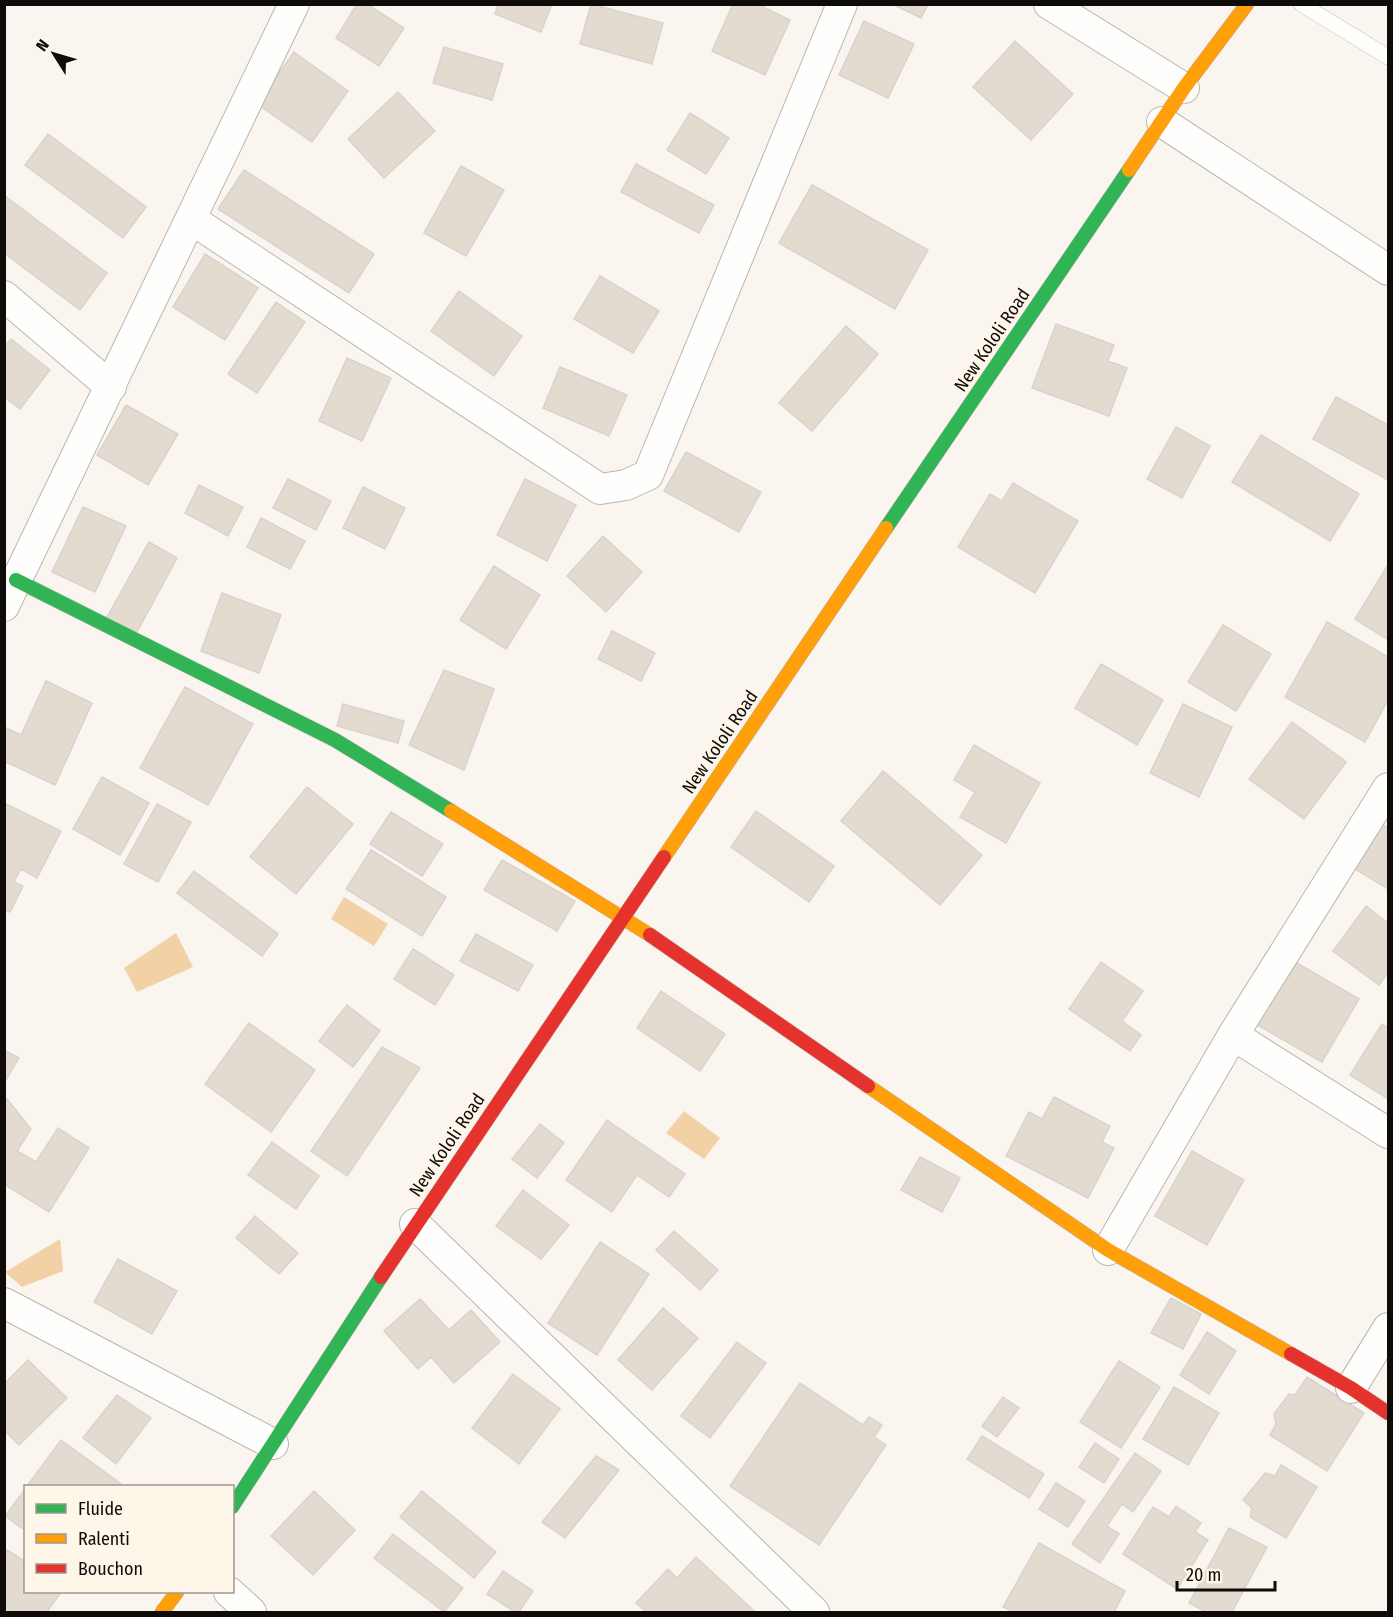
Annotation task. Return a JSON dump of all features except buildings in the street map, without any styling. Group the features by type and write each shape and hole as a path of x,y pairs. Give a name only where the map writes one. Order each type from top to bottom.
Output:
{"street":[{"path":"294,4 10,593 335,740 623,917 1108,1250 1389,1413"},
{"path":"191,219 600,489 626,485 648,475 842,4"},
{"path":"1049,4 1184,88"},
{"name":"New Kololi Road","path":"234,1504 415,1224 1184,88 1246,4"},
{"path":"1162,122 1389,270"},
{"path":"4,296 111,387"},
{"path":"1108,1250 1233,1035 1389,788"},
{"path":"1233,1035 1389,1133"},
{"path":"415,1224 814,1612"},
{"path":"4,1303 273,1444"},
{"path":"1351,1389 1389,1328"},
{"path":"162,1612 176,1593"},
{"path":"230,1593 251,1612"}],"lane":[{"path":"1301,4 1389,57"}],"shaded area":[{"path":"344,897 388,924 374,946 331,919"},
{"path":"176,933 193,967 137,992 124,968"},
{"path":"684,1111 720,1138 704,1159 666,1133"},
{"path":"60,1239 63,1271 22,1287 5,1272"}],"traffic: fast":[{"path":"886,528 1129,170"},
{"path":"16,580 335,740 451,811"},
{"path":"234,1504 381,1277"}],"traffic: slow":[{"path":"1129,170 1184,88 1247,4"},
{"path":"664,857 886,528"},
{"path":"451,811 650,935"},
{"path":"868,1086 1108,1250 1291,1354"},
{"path":"162,1612 176,1593"}],"traffic: jam":[{"path":"381,1277 664,857"},
{"path":"650,935 868,1086"},
{"path":"1291,1354 1351,1388 1388,1413"}]}
